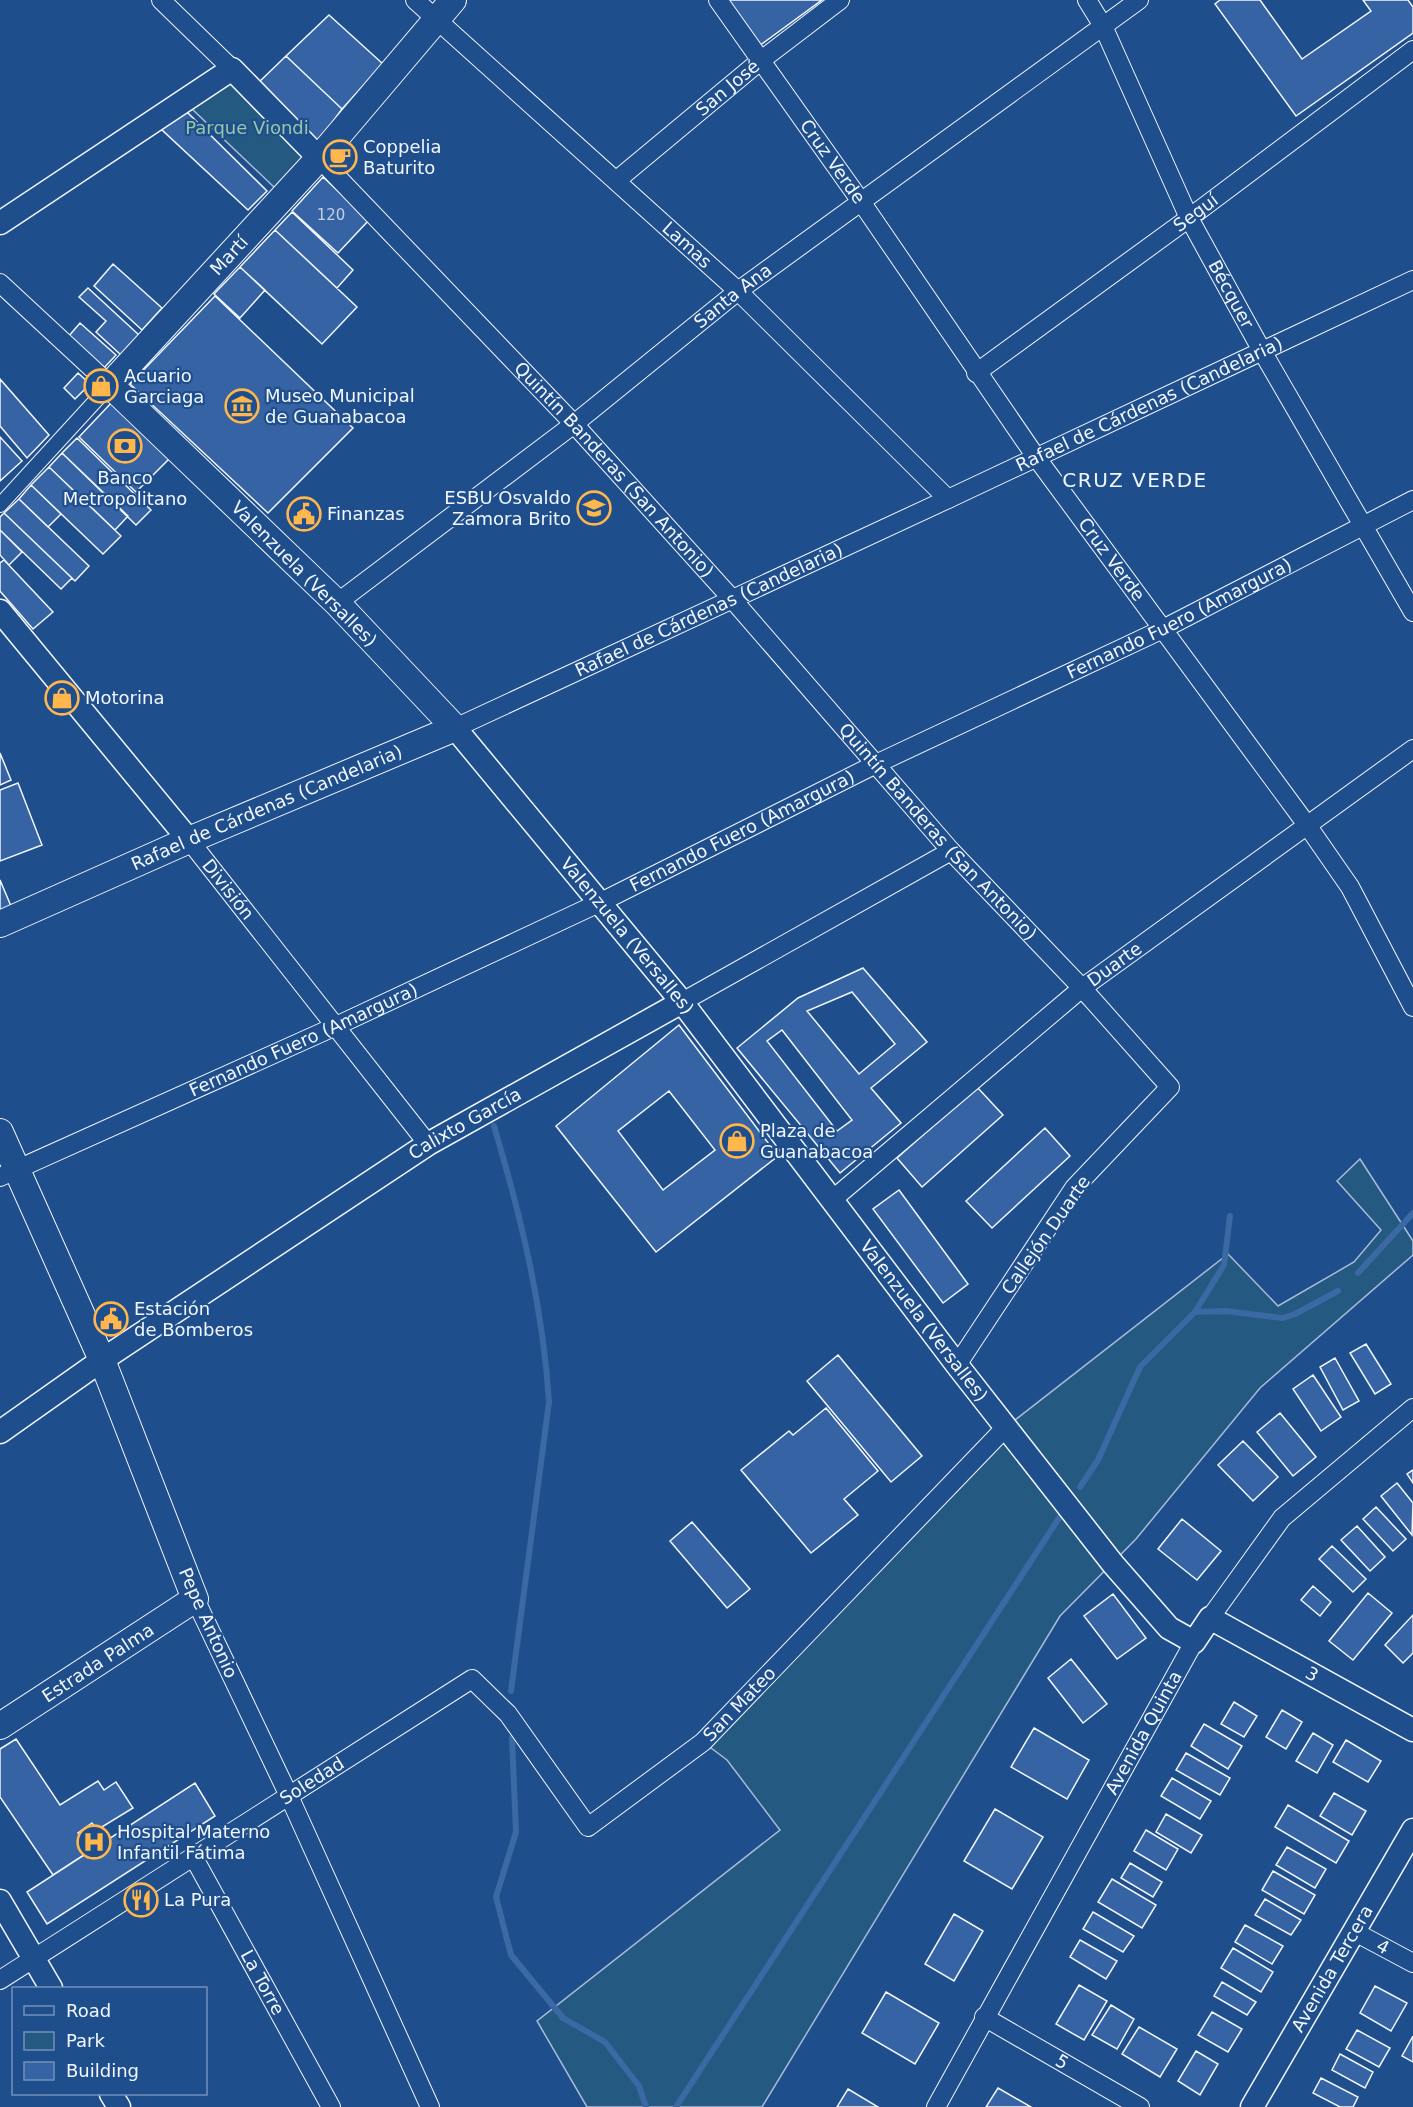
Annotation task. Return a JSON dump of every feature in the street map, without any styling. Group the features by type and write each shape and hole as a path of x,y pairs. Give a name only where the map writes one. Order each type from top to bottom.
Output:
{"main road":[{"name":"Martí","path":"110,385 319,158 453,0"},
{"name":"Valenzuela (Versalles)","path":"110,385 337,603 455,728"},
{"name":"Rafael de Cárdenas (Candelaria)","path":"0,924 189,840 455,728"},
{"name":"Pepe Antonio","path":"0,1132 8,1173 102,1360 195,1599"},
{"name":"Estrada Palma","path":"0,1726 195,1599"}],"street":[{"name":"Quintín Banderas (San Antonio)","path":"161,0 319,158 574,424 733,600 951,851 1082,988 1170,1087"},
{"name":"Lamas","path":"415,0 738,291 948,499"},
{"name":"Cruz Verde","path":"718,0 862,203 1035,457 1307,825 1350,887 1413,1006"},
{"name":"San José","path":"617,180 760,62 840,0"},
{"name":"Bécquer","path":"1087,0 1102,26 1189,218 1262,351 1413,612"},
{"name":"Santa Ana","path":"337,603 574,424 738,291 1139,0"},
{"name":"Seguí","path":"976,373 1189,218 1413,50"},
{"path":"0,223 232,69"},
{"name":"Rafael de Cárdenas (Candelaria)","path":"455,728 733,600 1413,280"},
{"name":"Valenzuela (Versalles)","path":"0,283 110,385"},
{"name":"Martí","path":"0,506 110,385"},
{"name":"Fernando Fuero (Amargura)","path":"8,1173 336,1026 601,902 876,764 1163,629 1413,500"},
{"name":"División","path":"0,611 189,840 428,1144"},
{"name":"Valenzuela (Versalles)","path":"455,728 682,1002 957,1365 1127,1580 1169,1628 1194,1642"},
{"name":"Duarte","path":"832,1200 1082,988 1413,749"},
{"name":"Calixto García","path":"0,1432 102,1360 428,1144 951,851"},
{"name":"Callejón Duarte","path":"957,1365 1074,1188 1170,1087"},
{"name":"Avenida Quinta","path":"936,2107 984,2017 1209,1618 1282,1518 1413,1408"},
{"name":"San Mateo","path":"472,1679 508,1714 588,1827 703,1742 1006,1427"},
{"name":"Pepe Antonio","path":"195,1599 289,1796 430,2107"},
{"name":"3","path":"1209,1618 1413,1730"},
{"name":"Soledad","path":"0,1980 472,1679"},
{"name":"Avenida Tercera","path":"1252,2107 1413,1830"},
{"name":"La Torre","path":"194,1858 331,2107"},
{"path":"0,1901 50,1987"},
{"name":"4","path":"1353,1931 1413,1964"},
{"name":"5","path":"984,2017 1140,2107"}],"green space":[{"name":"Parque Viondi","path":"230,79 309,155 277,190 190,107"},
{"path":"1360,1159 1413,1241 1413,1255 1260,1388 1136,1539 1060,1616 762,2107 587,2107 537,2021 780,1830 727,1760 703,1742 1006,1427 1228,1254 1278,1306 1354,1262 1381,1230 1337,1181"}],"building":[{"path":"722,0 822,0 755,49"},
{"path":"1220,0 1260,0 1302,59 1371,11 1363,0 1408,0 1413,7 1413,33 1296,116 1215,4"},
{"path":"329,15 383,64 342,109 286,56"},
{"path":"286,56 342,109 316,145 256,85"},
{"path":"187,112 267,191 248,210 161,129"},
{"path":"323,177 369,220 338,253 292,211"},
{"path":"292,212 353,270 337,288 275,230"},
{"path":"275,230 357,307 322,344 240,267"},
{"path":"113,264 162,308 142,330 94,286"},
{"path":"240,267 265,290 240,318 214,294"},
{"path":"88,288 139,335 121,355 96,332 106,321 79,297"},
{"name":"Museo Municipal de Guanabacoa","path":"215,296 353,428 268,513 130,384"},
{"path":"80,323 116,355 103,369 68,337"},
{"path":"78,373 90,384 75,399 64,388"},
{"path":"0,379 49,435 27,458 0,426"},
{"name":"Banco Metropolitano","path":"114,400 172,456 136,492 79,437"},
{"path":"0,437 22,461 0,481"},
{"path":"77,438 151,510 136,525 62,453"},
{"path":"62,453 128,516 115,530 49,467"},
{"path":"49,467 121,536 103,554 31,485"},
{"path":"31,485 61,514 48,527 19,499"},
{"path":"19,499 89,566 75,581 4,513"},
{"path":"4,513 72,578 61,589 0,530 0,517"},
{"path":"0,530 22,552 9,565 0,555"},
{"path":"4,560 53,612 33,629 0,591 0,563"},
{"path":"0,753 11,780 0,785"},
{"path":"18,783 42,845 0,861 0,790"},
{"path":"0,880 11,906 0,911"},
{"path":"863,968 927,1042 871,1088 901,1123 840,1173 737,1048 798,998","holes":["852,992 895,1044 859,1074 807,1011","782,1030 852,1120 837,1131 767,1041"]},
{"name":"Plaza de Guanabacoa","path":"679,1025 778,1156 656,1252 556,1126","holes":["669,1091 715,1150 663,1190 618,1131"]},
{"path":"977,1087 1003,1115 922,1187 897,1158"},
{"path":"1045,1128 1070,1156 992,1228 966,1201"},
{"path":"899,1190 968,1284 943,1303 873,1209"},
{"path":"1366,1344 1391,1384 1375,1394 1350,1353"},
{"path":"838,1355 922,1456 891,1482 807,1381"},
{"path":"1335,1358 1359,1401 1343,1410 1320,1367"},
{"path":"1313,1375 1341,1417 1321,1431 1293,1389"},
{"path":"826,1408 878,1471 844,1499 858,1515 811,1553 741,1470 789,1431 793,1435"},
{"path":"1280,1413 1316,1457 1293,1476 1257,1432"},
{"path":"1243,1441 1278,1477 1253,1501 1218,1465"},
{"path":"1413,1470 1413,1483 1407,1474"},
{"path":"1397,1483 1413,1503 1412,1535 1381,1496"},
{"path":"1376,1507 1406,1539 1393,1551 1363,1519"},
{"path":"1182,1519 1221,1551 1197,1580 1158,1549"},
{"path":"692,1522 750,1589 727,1608 670,1541"},
{"path":"1357,1526 1385,1557 1370,1571 1341,1540"},
{"path":"1332,1546 1366,1579 1353,1592 1319,1559"},
{"path":"1313,1586 1331,1602 1320,1616 1301,1600"},
{"path":"1368,1593 1392,1613 1353,1660 1329,1641"},
{"path":"1113,1594 1146,1638 1117,1659 1084,1616"},
{"path":"1413,1615 1413,1653 1403,1663 1385,1645"},
{"path":"1071,1659 1107,1704 1083,1723 1048,1678"},
{"path":"1234,1702 1257,1716 1244,1737 1221,1724"},
{"path":"1282,1710 1302,1722 1286,1749 1266,1737"},
{"path":"1204,1724 1242,1746 1228,1769 1191,1746"},
{"path":"1034,1728 1089,1760 1067,1799 1011,1767"},
{"path":"1313,1733 1333,1745 1317,1773 1296,1761"},
{"path":"16,1739 60,1805 98,1781 104,1790 116,1782 133,1808 97,1830 92,1823 78,1833 90,1851 53,1875 0,1797 0,1749"},
{"path":"1346,1740 1381,1761 1368,1782 1333,1762"},
{"path":"1186,1753 1230,1778 1220,1795 1176,1770"},
{"path":"1172,1778 1211,1801 1200,1819 1161,1796"},
{"path":"195,1783 215,1816 47,1924 27,1892"},
{"path":"1334,1793 1366,1811 1352,1835 1320,1816"},
{"path":"1288,1805 1349,1841 1336,1863 1275,1827"},
{"path":"995,1809 1043,1837 1012,1889 964,1861"},
{"path":"1166,1814 1202,1835 1191,1853 1156,1832"},
{"path":"1146,1830 1178,1849 1166,1870 1134,1851"},
{"path":"1287,1847 1326,1869 1315,1888 1276,1865"},
{"path":"1130,1863 1162,1882 1153,1897 1121,1878"},
{"path":"1273,1871 1315,1895 1304,1914 1262,1890"},
{"path":"1112,1879 1156,1905 1142,1928 1098,1902"},
{"path":"1265,1899 1301,1920 1291,1935 1255,1915"},
{"path":"1093,1912 1134,1936 1123,1952 1083,1929"},
{"path":"954,1914 983,1931 954,1981 925,1964"},
{"path":"1245,1925 1283,1946 1272,1964 1235,1942"},
{"path":"1080,1940 1117,1961 1106,1979 1070,1957"},
{"path":"1233,1948 1273,1972 1261,1992 1221,1968"},
{"path":"1222,1982 1256,2002 1247,2015 1214,1996"},
{"path":"1079,1985 1107,2001 1084,2040 1056,2024"},
{"path":"1375,1986 1407,2003 1391,2031 1360,2013"},
{"path":"886,1992 939,2023 915,2064 862,2033"},
{"path":"1111,2005 1134,2019 1117,2049 1092,2035"},
{"path":"1212,2012 1242,2029 1228,2052 1198,2035"},
{"path":"1139,2027 1177,2049 1160,2077 1122,2054"},
{"path":"1357,2030 1390,2048 1379,2067 1346,2049"},
{"path":"1413,2036 1413,2062 1402,2056"},
{"path":"1196,2051 1218,2064 1200,2095 1178,2081"},
{"path":"1340,2054 1373,2072 1365,2088 1332,2070"},
{"path":"1321,2078 1358,2097 1353,2107 1340,2107 1313,2093"},
{"path":"998,2088 1031,2107 986,2107"},
{"path":"848,2089 878,2107 837,2107"}],"waterway":[{"path":"494,1126 513,1194 536,1297 549,1402 511,1691"},
{"path":"1358,1273 1413,1213"},
{"path":"1080,1487 1098,1460 1140,1367 1195,1312 1224,1265 1230,1216"},
{"path":"1195,1312 1226,1311 1283,1318 1338,1291"},
{"path":"676,2107 1059,1518"},
{"path":"512,1738 516,1832 496,1897 511,1955 563,2018 605,2042 639,2086 646,2107"}],"place":[{"name":"Coppelia Baturito","path":"340,157"},
{"name":"Acuario Garciaga","path":"101,386"},
{"name":"Museo Municipal de Guanabacoa","path":"242,406"},
{"name":"Banco Metropolitano","path":"125,446"},
{"name":"ESBU Osvaldo Zamora Brito","path":"594,508"},
{"name":"Finanzas","path":"304,514"},
{"name":"Motorina","path":"62,698"},
{"name":"Plaza de Guanabacoa","path":"737,1141"},
{"name":"Estación de Bomberos","path":"111,1319"},
{"name":"Hospital Materno Infantil Fátima","path":"94,1842"},
{"name":"La Pura","path":"141,1900"}],"district":[{"name":"CRUZ VERDE","path":"1135,480"}]}
